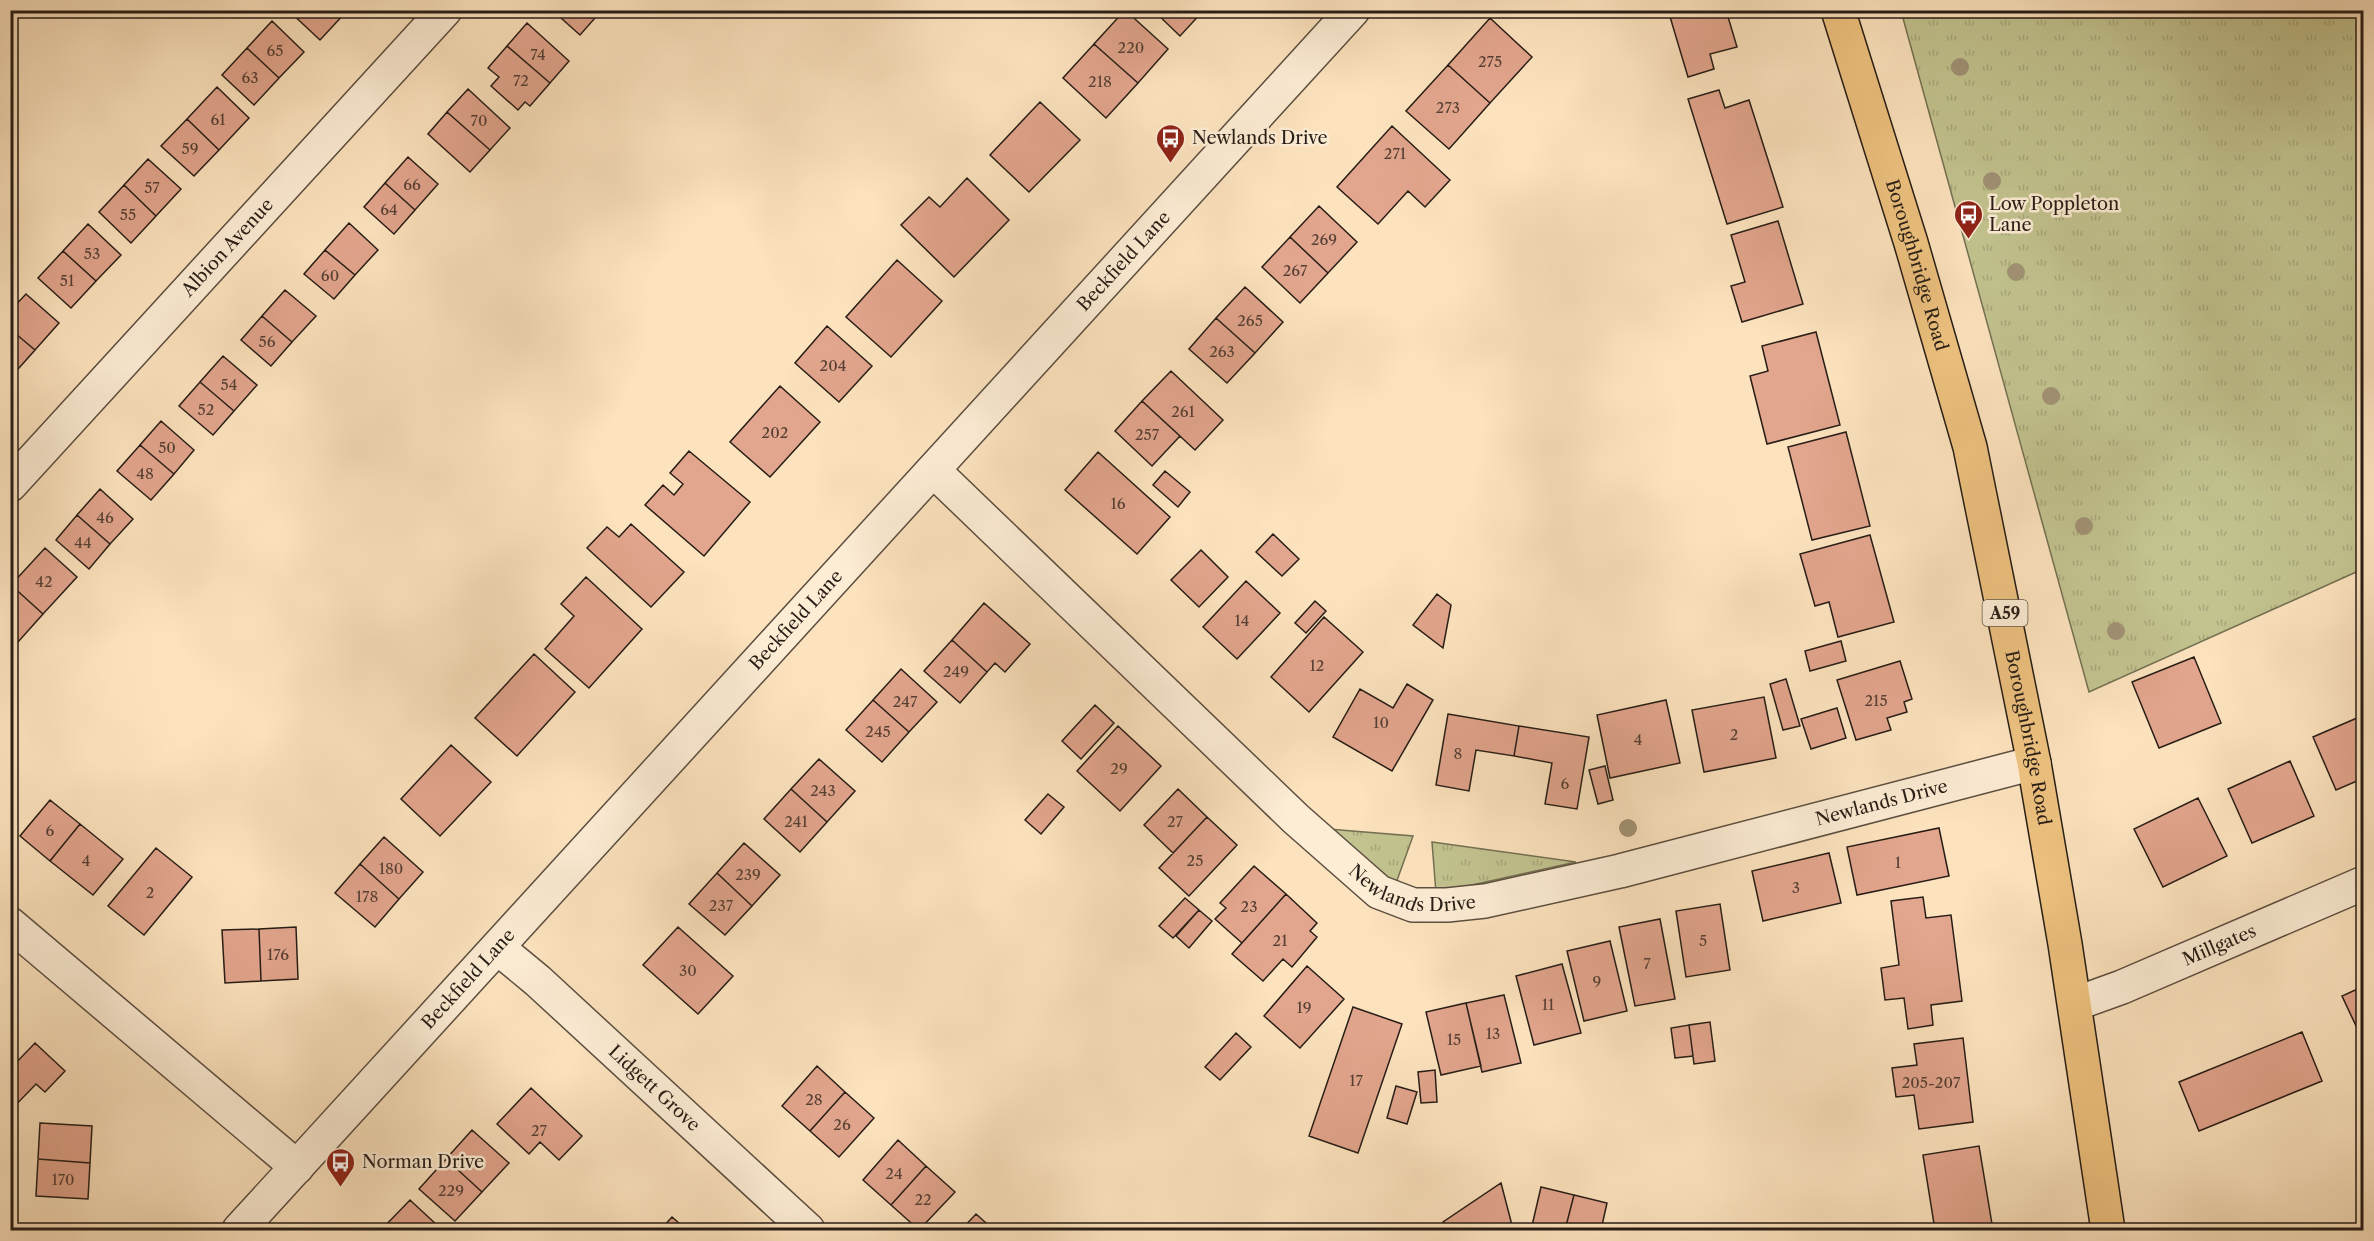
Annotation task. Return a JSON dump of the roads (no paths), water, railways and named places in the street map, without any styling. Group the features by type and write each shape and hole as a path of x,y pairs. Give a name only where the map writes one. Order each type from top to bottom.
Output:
{"main road":[{"name":"Boroughbridge Road","path":"1838,10 1911,243 1970,447 2034,763 2075,1004 2108,1230"}],"street":[{"name":"Albion Avenue","path":"10,485 445,10"},
{"name":"Beckfield Lane","path":"239,1230 1353,10"},
{"name":"Newlands Drive","path":"934,471 1296,819 1379,892 1413,905 1447,905 1485,901 1620,871 2034,763"},
{"name":"Millgates","path":"2075,1004 2122,987 2364,883"},
{"path":"10,924 297,1167"},
{"name":"Lidgett Grove","path":"498,948 538,981 808,1230"}],"place":[{"name":"Newlands Drive","path":"1171,164"},
{"name":"Low Poppleton Lane","path":"1968,240"},
{"name":"Norman Drive","path":"341,1188"}]}
